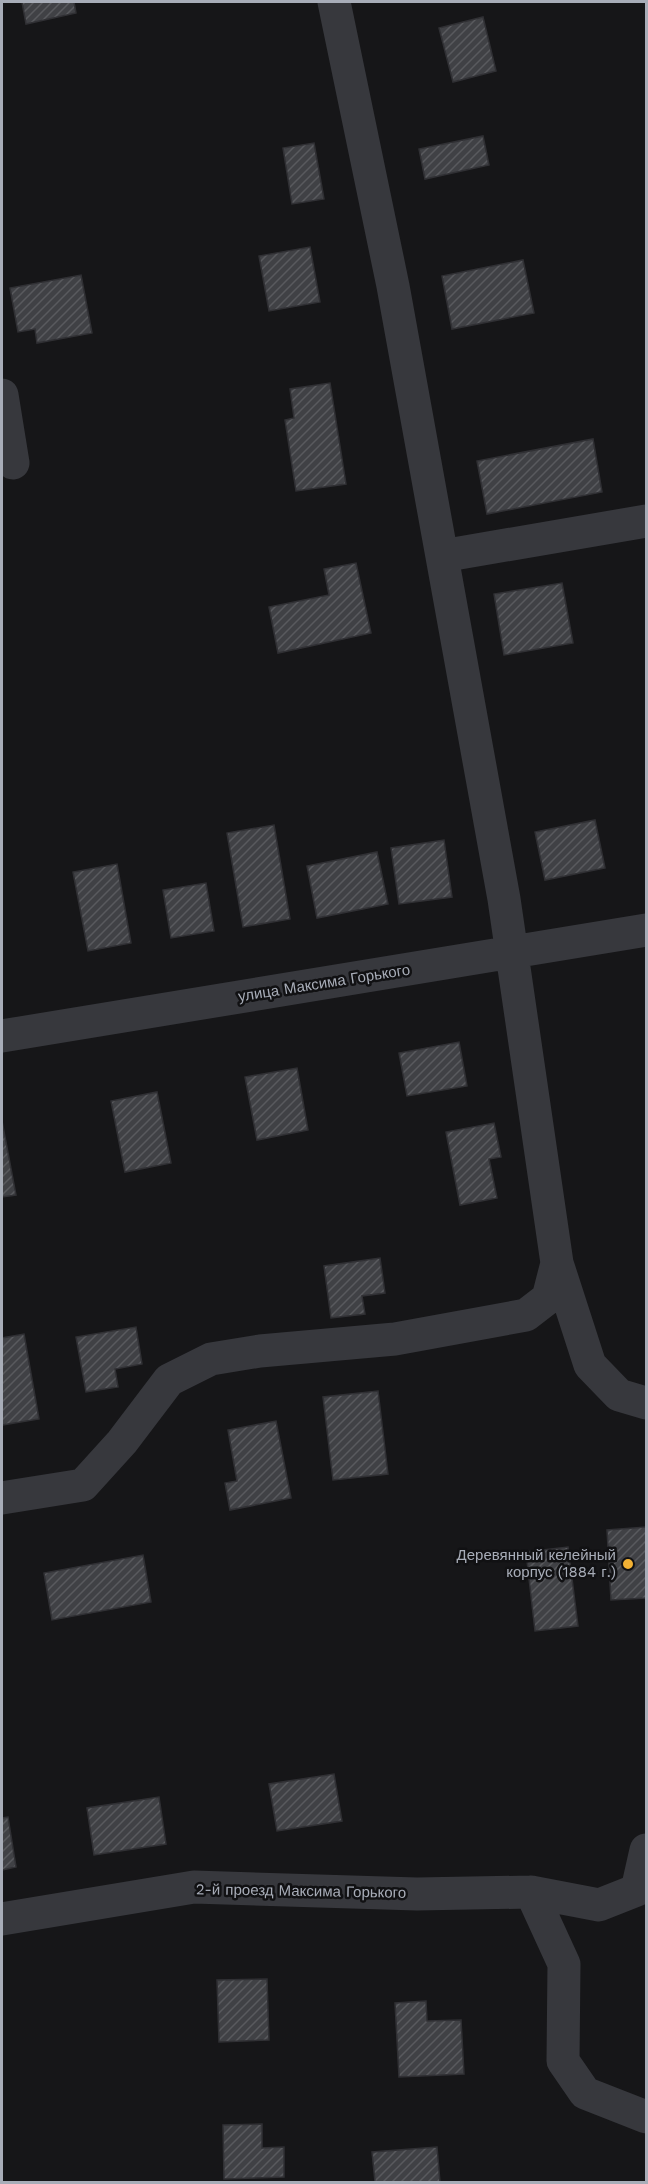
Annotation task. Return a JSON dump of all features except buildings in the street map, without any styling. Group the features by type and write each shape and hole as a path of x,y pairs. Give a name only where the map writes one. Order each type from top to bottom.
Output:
{"street":[{"path":"334,2 393,286 513,952 557,1263 590,1365 619,1395 646,1404"},
{"path":"2,395 13,463"},
{"path":"442,556 646,520"},
{"name":"улица Максима Горького","path":"2,1036 646,930"},
{"path":"2,1498 83,1485 122,1442 170,1380 211,1359 260,1352 395,1340 526,1315 548,1298 557,1263"},
{"name":"2-й проезд Максима Горького","path":"2,1919 194,1887 417,1894 531,1893 599,1905 637,1890 646,1850"},
{"path":"531,1893 564,1964 563,2061 585,2093 646,2117"}],"place":[{"name":"Деревянный келейный корпус (1884 г.)","path":"628,1564"}]}
